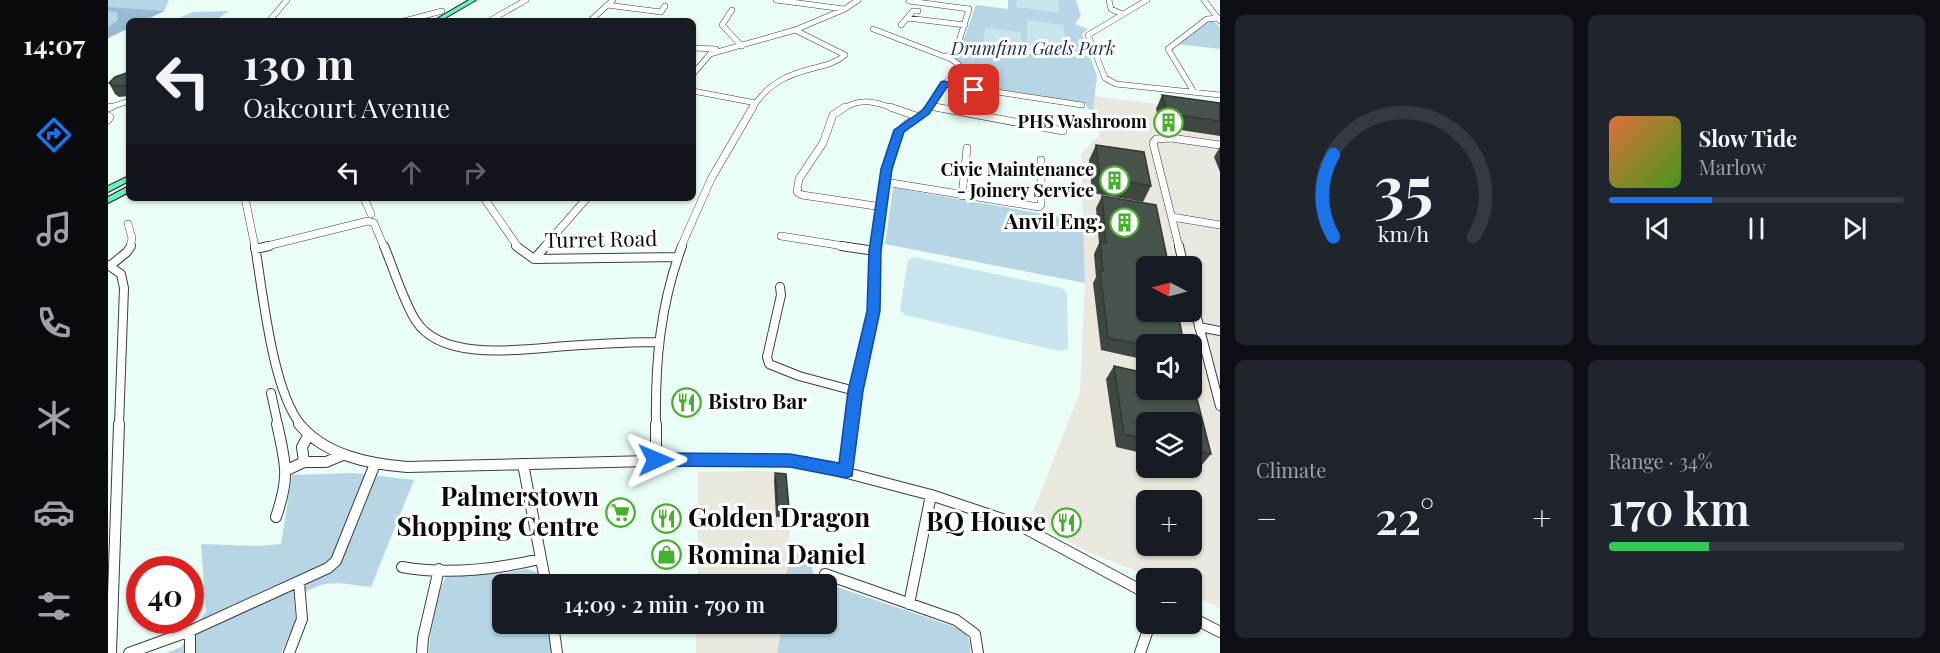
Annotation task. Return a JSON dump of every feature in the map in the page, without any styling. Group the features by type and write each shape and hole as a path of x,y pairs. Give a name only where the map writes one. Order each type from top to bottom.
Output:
{"main road":[{"path":"441,18 473,0"},
{"path":"452,18 481,0"},
{"path":"111,187 126,180"},
{"path":"108,200 126,191"}],"street":[{"path":"272,18 287,0"},
{"path":"494,18 526,0"},
{"path":"593,18 613,0"},
{"path":"776,0 845,9"},
{"path":"696,70 706,57 726,49 795,30 845,9 858,0"},
{"path":"1109,0 1111,9 1122,14"},
{"path":"1147,0 1088,35 1107,80 1116,84 1220,95"},
{"path":"1204,0 1219,19"},
{"path":"909,1 967,8 965,25 956,51 946,57"},
{"path":"607,5 661,12 665,6"},
{"path":"732,10 722,25 742,45"},
{"path":"415,18 442,11"},
{"path":"901,25 913,11 918,11"},
{"path":"907,18 965,25"},
{"path":"1194,92 1168,49 1207,20 1219,19"},
{"path":"846,471 855,391 873,311 875,251 891,152 899,130 931,106 944,84 960,71 958,64 946,57 873,29"},
{"path":"656,460 658,342 662,316 678,258 694,214 715,170 765,90 784,76 837,61 845,55 795,30"},
{"path":"696,49 726,49"},
{"path":"696,50 706,57"},
{"path":"944,84 1082,105"},
{"path":"696,93 756,103"},
{"path":"882,207 802,195 797,192 799,179 824,143 833,115 853,102 870,100 919,117"},
{"path":"108,108 126,102"},
{"path":"931,106 979,117 1063,131"},
{"path":"1181,256 1154,141 1166,138 1220,145"},
{"path":"962,196 967,148"},
{"path":"885,182 1039,207 1041,205 1041,160"},
{"path":"246,201 282,388 294,417 309,434 343,454 375,464 407,467 656,460 790,460 846,471 931,495 1017,524 1136,588"},
{"path":"365,201 370,214"},
{"name":"Turret Road","path":"486,201 515,245 534,259 678,258"},
{"path":"534,259 584,201"},
{"path":"1172,217 1220,225"},
{"path":"255,249 368,221 374,222 416,322 424,332 440,341 469,349 491,350 658,342"},
{"path":"111,653 119,487 118,431 124,277 110,265 129,250 133,243 128,224"},
{"path":"781,236 875,251"},
{"path":"780,287 782,295 767,357 769,364 799,376 855,391"},
{"path":"1198,322 1220,406"},
{"path":"1199,327 1220,332"},
{"path":"271,393 287,470 284,494 276,517"},
{"path":"304,462 300,452 309,434"},
{"path":"287,470 304,462 326,462 343,454"},
{"path":"204,625 298,583 336,561 375,464"},
{"path":"523,464 543,574"},
{"path":"909,604 931,495"},
{"path":"402,567 411,570 439,569 518,564 540,559"},
{"path":"422,653 423,638 439,569"},
{"path":"837,578 965,625 975,634 978,653"},
{"path":"289,653 302,618 298,583"},
{"path":"1202,623 1220,632"},
{"path":"129,653 182,634"},
{"path":"190,634 190,653"},
{"path":"554,634 557,653"},
{"path":"1140,653 1147,634"}],"shaded area":[{"path":"1017,0 1059,0 1059,13 1016,7"},
{"path":"108,7 164,11 150,18 126,18 126,29 108,38 108,27 118,20 117,12 108,11"},
{"path":"1027,20 1063,25 1067,53 1027,48"},
{"path":"985,28 1021,32 1021,60 982,55"},
{"path":"1093,96 1220,112 1220,608 1202,599 1202,568 1136,568 1136,571 1085,551 1030,519 1080,392 1085,283 1081,154 1099,135 1099,129 1092,115"},
{"path":"914,257 1062,288 1067,293 1068,349 1059,351 905,315 900,310 908,260"},
{"path":"698,472 785,472 791,512 787,574 697,574"},
{"path":"696,634 780,634 777,653 696,653"}],"green space":[{"path":"108,0 169,0 164,11 150,18 126,18 126,29 108,38"},
{"name":"Drumfinn Gaels Park","path":"1008,0 1076,0 1081,16 1075,24 1088,29 1082,34 1097,76 1093,110 1088,109 1086,104 951,82 963,71 959,61 950,57 959,52 976,5 1008,9"},
{"path":"229,11 219,18 179,18 192,12"},
{"path":"1212,20 1220,27 1220,49 1176,44"},
{"path":"895,188 1083,221 1085,283 885,244"},
{"path":"354,473 414,480 371,587 331,583 314,588 294,600 296,621 281,653 166,653 181,647 190,634 204,634 206,611 204,556 202,556 201,544 259,546 281,544 292,475"},
{"path":"789,548 811,562 813,574 787,574"},
{"path":"526,569 540,574 492,574 492,634 551,634 553,653 429,653 437,600 449,573 504,573"},
{"path":"837,587 958,628 964,632 970,645 970,653 777,653 780,634 837,634"}],"building":[{"path":"126,73 126,86 114,86 109,83 115,77"},
{"path":"1162,95 1220,103 1220,121 1168,114"},
{"path":"1096,145 1144,152 1151,186 1100,177"},
{"path":"1102,196 1156,205 1167,256 1136,256 1136,322 1180,322 1182,334 1136,334 1136,343 1108,338 1100,270 1103,271 1100,242 1106,243"},
{"path":"1114,366 1136,371 1136,400 1197,400 1200,412 1136,412 1136,437 1124,434"},
{"path":"1202,418 1211,454 1202,452"},
{"path":"775,473 786,474 789,509 778,509"}],"place":[{"name":"PHS Washroom","path":"1168,122"},
{"name":"Civic Maintenance - Joinery Service","path":"1115,180"},
{"name":"Anvil Eng.","path":"1124,222"},
{"name":"Bistro Bar","path":"687,402"},
{"name":"Palmerstown Shopping Centre","path":"620,512"},
{"name":"Golden Dragon","path":"667,518"},
{"name":"BQ House","path":"1067,522"},
{"name":"Romina Daniel","path":"666,555"}],"route":[{"path":"656,460 790,460 846,471 855,391 871,327 875,251 886,169 891,152 899,130 926,112 944,84 974,90"}]}
